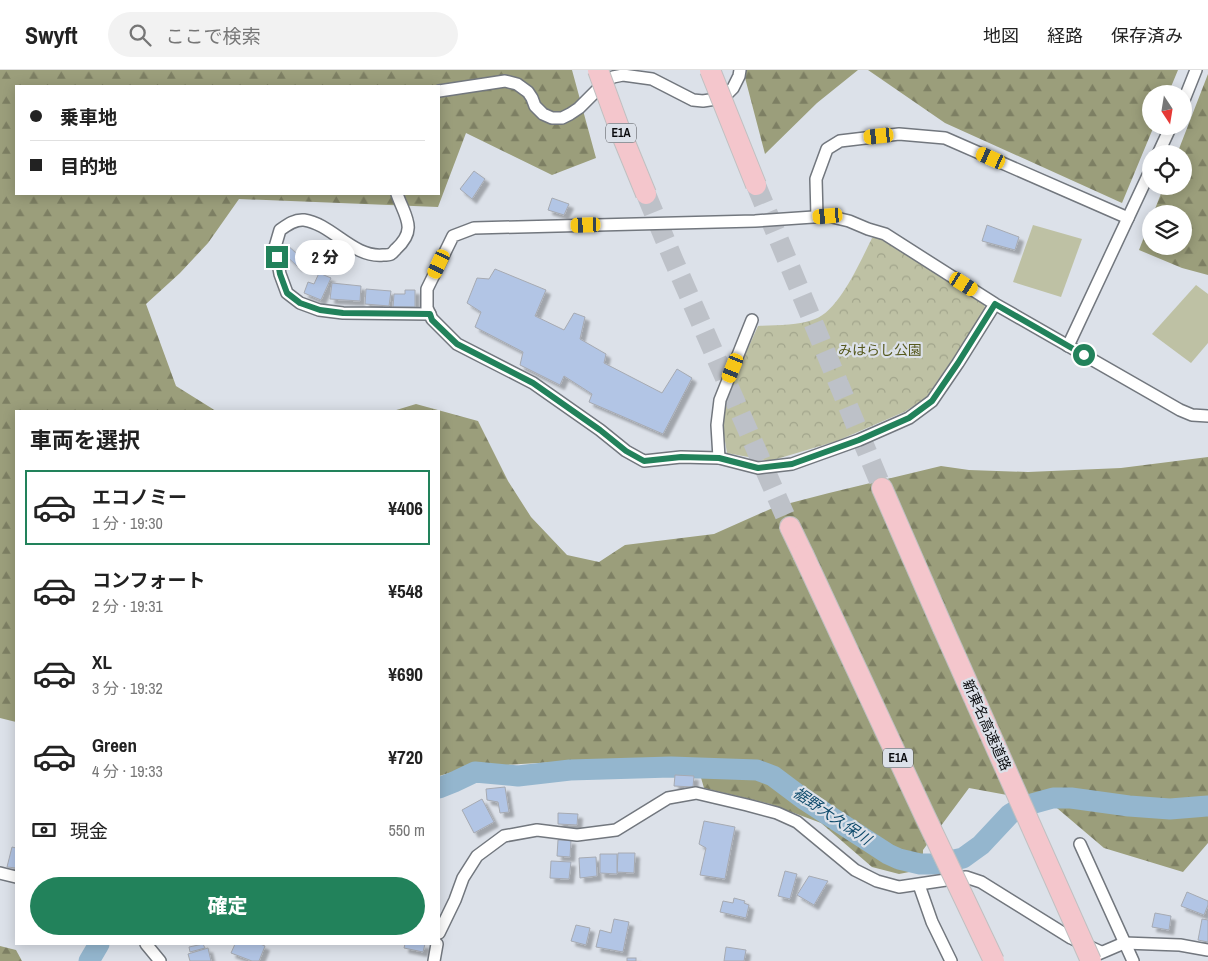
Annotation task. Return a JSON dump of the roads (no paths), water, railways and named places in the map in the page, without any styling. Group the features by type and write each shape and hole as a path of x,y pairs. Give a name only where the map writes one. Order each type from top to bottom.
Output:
{"highway":[{"name":"E1A","path":"598,70 646,194"},
{"path":"710,70 756,185"},
{"name":"新東名高速道路","path":"882,488 943,628 1096,957"},
{"name":"E1A","path":"790,527 994,961"}],"street":[{"path":"440,90 505,81 517,84 528,92 535,106 543,114 552,118 562,118 579,108 613,77 623,75 652,79 694,100 703,101 726,95 733,88 740,70"},
{"path":"1190,85 1196,70"},
{"path":"818,217 816,179 828,149 840,141 899,134 945,138 1128,218"},
{"path":"1068,346 1142,188"},
{"path":"397,195 408,224 408,235 390,255 376,256 360,251 318,225 303,220 291,222 280,230 275,247 280,274 287,293 300,303 320,310 343,313 430,314"},
{"path":"995,304 932,401 909,418 859,440 792,464 758,468 719,458 681,457 644,461 626,451 600,430 533,383 457,344 432,320 428,308 427,289 453,236 474,228 755,222 828,216 849,221 884,234 995,304 1180,410 1208,416"},
{"path":"719,458 717,425 720,400 752,320"},
{"path":"440,931 463,878 476,856 504,836 537,830 577,835 616,830 668,798 696,794 747,805 791,819 855,870 877,881 899,887 966,877 981,882 1070,938 1096,957"},
{"path":"1080,844 1133,961"},
{"path":"0,873 15,877"},
{"path":"919,885 932,922 951,961"},
{"path":"1083,961 1096,957 1124,943 1180,946 1208,950"},
{"path":"147,945 160,961"},
{"path":"434,961 437,945"}],"waterway":[{"name":"裾野大久保川","path":"440,788 475,772 518,776 570,770 671,767 757,770 773,776 805,800 888,854 920,864 936,864 963,858 981,845 1010,814 1024,806 1053,798 1071,798 1129,806 1170,809 1208,806"},
{"name":"裾野大久保川","path":"89,961 98,945"}],"tunnel":[{"path":"756,185 882,488"},
{"path":"646,194 790,527"}],"park label":[{"name":"みはらし公園","path":"880,350"}]}
